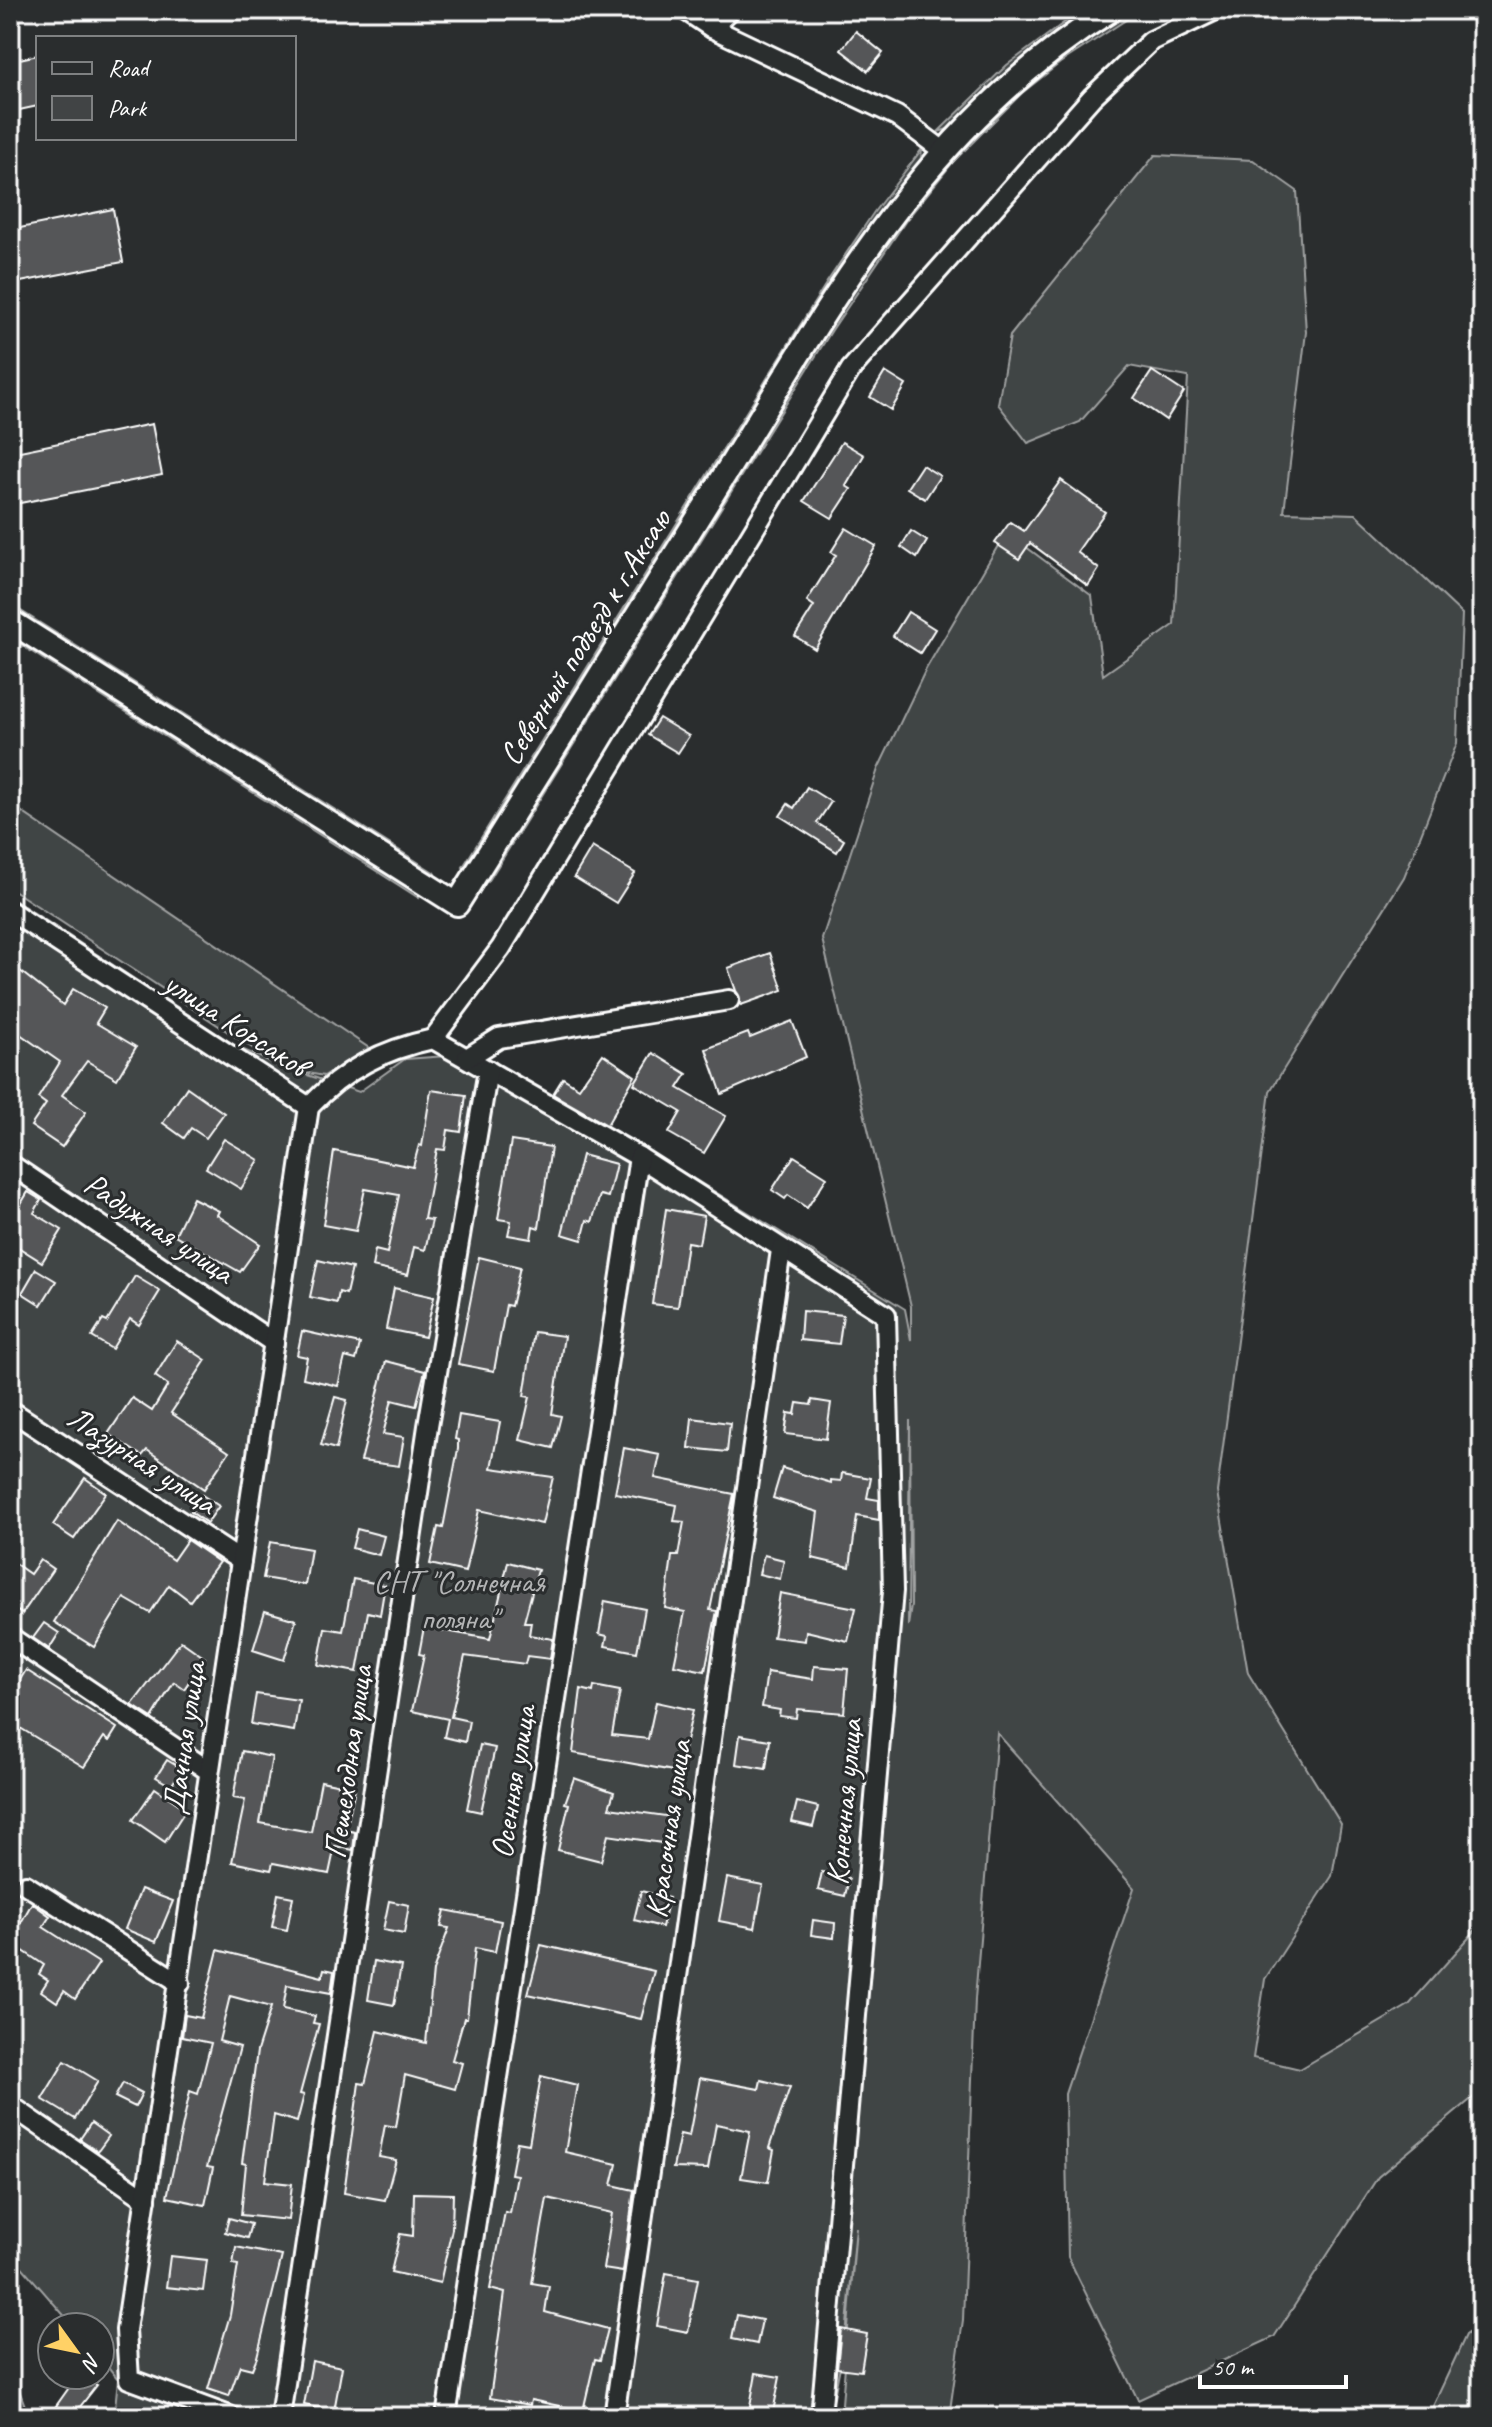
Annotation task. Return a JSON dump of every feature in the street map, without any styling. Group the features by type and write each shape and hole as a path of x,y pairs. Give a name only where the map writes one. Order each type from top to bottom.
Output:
{"street":[{"path":"685,10 712,28 897,116 942,150"},
{"path":"712,28 730,10"},
{"name":"Северный подъезд к г.Аксаю","path":"10,621 457,904 854,269 942,150 1017,78 1111,10"},
{"path":"781,1250 639,1157 433,1039 501,948 851,369 1092,97 1151,41 1216,10"},
{"name":"улица Корсаков","path":"10,911 309,1107 348,1070 394,1048 433,1039"},
{"path":"467,1058 499,1038 729,1000"},
{"name":"Пешеходная улица","path":"280,2417 428,1426 488,1070"},
{"name":"Дачная улица","path":"232,2417 129,2379 126,2330 309,1107"},
{"name":"Осенняя улица","path":"446,2417 639,1157"},
{"name":"Радужная улица","path":"10,1164 274,1343"},
{"name":"Красочная улица","path":"614,2417 781,1250"},
{"name":"Конечная улица","path":"781,1250 886,1315 893,1591 821,2417"},
{"name":"Лазурная улица","path":"10,1410 241,1561"},
{"path":"10,1637 209,1771"},
{"path":"26,1885 180,1983"},
{"path":"10,2105 146,2199"}],"green space":[{"path":"1081,10 1092,10 1020,62 948,129 938,132 1007,65"},
{"path":"1130,10 1141,10 1060,63 1022,93 953,162 907,219 832,330 488,882 483,879 838,310 923,188 1015,92 1089,35"},
{"path":"922,149 921,158 832,285 468,870 463,867 827,282 874,212"},
{"name":"СНТ \"Солнечная поляна\"","path":"1155,155 1253,160 1297,191 1306,332 1284,512 1356,514 1462,614 1457,743 1404,877 1270,1091 1217,1492 1248,1673 1341,1824 1332,1876 1265,1979 1253,2058 1300,2069 1409,2005 1482,1923 1482,2090 1378,2177 1274,2337 1138,2400 1068,2257 1065,2094 1134,1888 997,1733 975,1999 963,2320 949,2417 841,2417 856,2227 846,2336 830,2417 114,2417 118,2379 116,2311 60,2311 10,2253 10,897 239,1048 278,1065 10,888 10,804 369,1048 324,1076 292,1070 359,1092 405,1059 475,1054 665,1161 905,1309 911,1340 911,1306 822,939 878,769 926,669 1006,532 1092,596 1103,675 1174,625 1188,377 1129,366 1080,422 1028,443 998,404 1010,336","holes":["910,1420 911,1606 908,1626"]},
{"path":"10,604 435,873 432,878 10,610"},
{"path":"10,631 422,892 419,898 10,638"},
{"path":"1482,2324 1482,2417 1428,2417 1466,2335"},
{"path":"10,2365 29,2417 10,2417"}],"building":[{"path":"856,31 883,53 868,71 841,50"},
{"path":"36,55 36,106 10,112 10,61"},
{"path":"113,209 123,262 10,284 10,230"},
{"path":"1152,371 1184,392 1166,420 1134,398"},
{"path":"885,372 906,385 891,410 870,397"},
{"path":"152,424 162,475 10,505 10,453"},
{"path":"842,442 864,455 846,486 851,489 832,518 804,501"},
{"path":"922,465 940,476 925,499 907,488"},
{"path":"1061,480 1105,512 1077,552 1099,569 1088,586 1030,543 1019,559 995,543 1010,522 1024,531"},
{"path":"846,528 876,546 815,649 795,636 814,606 807,601 836,555 831,552"},
{"path":"911,531 927,541 917,558 901,547"},
{"path":"908,612 935,629 920,653 893,636"},
{"path":"659,718 689,736 678,753 648,735"},
{"path":"807,787 831,802 817,823 844,840 837,852 780,816 788,804 794,808"},
{"path":"592,847 635,873 616,903 574,877"},
{"path":"770,953 783,990 741,1005 728,968"},
{"path":"10,963 63,1005 73,989 105,1008 96,1023 136,1047 117,1079 87,1061 62,1095 86,1112 62,1147 31,1126 46,1104 38,1098 60,1062 10,1027"},
{"path":"792,1021 806,1057 722,1094 706,1049 748,1033 750,1038"},
{"path":"653,1053 687,1074 678,1088 726,1116 704,1153 669,1133 681,1112 634,1084"},
{"path":"603,1054 635,1076 607,1125 553,1094 563,1078 579,1088"},
{"path":"187,1087 224,1113 206,1138 191,1128 184,1138 163,1123"},
{"path":"431,1090 466,1095 461,1132 448,1130 445,1150 437,1149 424,1219 432,1220 425,1250 414,1247 408,1275 372,1267 375,1250 387,1253 399,1195 365,1189 356,1231 323,1225 334,1151 413,1167 419,1145 422,1146"},
{"path":"224,1139 259,1160 241,1189 206,1168"},
{"path":"511,1141 551,1147 539,1228 533,1226 531,1239 508,1235 511,1221 498,1219"},
{"path":"582,1155 616,1164 608,1197 600,1195 592,1222 587,1220 582,1240 562,1234"},
{"path":"794,1156 827,1177 807,1208 788,1195 785,1199 772,1190"},
{"path":"28,1192 41,1200 34,1213 62,1230 42,1262 10,1242 10,1222"},
{"path":"193,1198 219,1211 217,1215 260,1244 240,1272 175,1235"},
{"path":"666,1209 704,1216 699,1244 687,1242 678,1307 652,1304"},
{"path":"479,1257 520,1267 511,1306 506,1305 494,1371 458,1364"},
{"path":"318,1260 352,1268 346,1294 339,1292 337,1303 310,1297"},
{"path":"36,1269 56,1281 41,1305 22,1293"},
{"path":"135,1276 160,1291 139,1325 130,1319 112,1349 92,1337 103,1320 107,1322"},
{"path":"394,1288 434,1297 425,1337 386,1329"},
{"path":"802,1311 843,1315 839,1344 800,1340"},
{"path":"302,1331 360,1344 356,1360 345,1357 338,1386 303,1378 307,1357 297,1355"},
{"path":"534,1332 564,1336 552,1414 561,1416 553,1448 520,1440 530,1397 524,1396"},
{"path":"177,1341 206,1360 171,1413 229,1452 204,1489 147,1450 142,1456 108,1434 132,1398 152,1411 168,1385 155,1376"},
{"path":"386,1361 425,1371 416,1406 392,1400 383,1434 404,1437 399,1466 361,1461"},
{"path":"335,1397 347,1400 336,1449 321,1445"},
{"path":"812,1400 831,1403 826,1439 785,1434 788,1413 795,1414 797,1403 811,1405"},
{"path":"459,1415 500,1422 491,1468 553,1477 542,1524 479,1510 465,1572 430,1564 438,1527 443,1528 458,1449 458,1440 455,1439"},
{"path":"692,1418 730,1423 727,1452 689,1448"},
{"path":"624,1448 660,1455 655,1478 734,1494 710,1610 717,1611 705,1671 674,1665 685,1612 665,1608 672,1556 678,1556 684,1522 674,1521 677,1505 615,1493"},
{"path":"782,1468 831,1483 831,1480 841,1481 842,1473 871,1478 867,1498 879,1500 879,1520 857,1516 850,1567 812,1558 818,1512 773,1498"},
{"path":"85,1478 106,1493 74,1539 53,1525"},
{"path":"202,1495 219,1506 207,1523 191,1512"},
{"path":"117,1521 173,1560 187,1540 219,1562 190,1601 169,1585 150,1613 124,1598 94,1647 54,1622"},
{"path":"357,1529 384,1536 379,1555 352,1548"},
{"path":"270,1542 311,1549 305,1585 263,1578"},
{"path":"764,1555 784,1560 780,1579 759,1574"},
{"path":"10,1560 30,1574 40,1560 53,1569 22,1614 10,1606"},
{"path":"508,1562 538,1570 524,1622 531,1622 529,1635 553,1639 550,1659 527,1656 525,1664 465,1656 451,1717 469,1721 465,1742 444,1737 448,1719 412,1711 424,1655 419,1654 424,1627 490,1639"},
{"path":"353,1579 385,1585 380,1615 368,1612 357,1672 318,1665 325,1628 343,1631"},
{"path":"780,1593 856,1608 848,1641 806,1631 805,1641 773,1637"},
{"path":"605,1601 645,1609 637,1652 605,1646 607,1636 599,1634"},
{"path":"265,1611 296,1620 284,1660 253,1650"},
{"path":"44,1623 59,1633 49,1649 33,1638"},
{"path":"181,1641 205,1658 184,1689 174,1682 152,1718 132,1705"},
{"path":"814,1666 848,1669 844,1713 797,1709 796,1718 779,1716 780,1710 762,1707 767,1672 813,1679"},
{"path":"26,1670 117,1728 109,1741 104,1737 84,1767 12,1723 16,1716 10,1712 10,1696"},
{"path":"594,1686 620,1691 612,1735 648,1739 656,1702 693,1710 679,1772 573,1753 581,1689 593,1692"},
{"path":"256,1694 299,1700 294,1731 251,1724"},
{"path":"740,1735 770,1740 766,1769 736,1764"},
{"path":"480,1745 495,1748 481,1812 467,1809"},
{"path":"242,1751 272,1757 260,1823 311,1832 321,1781 355,1788 346,1830 355,1832 353,1850 335,1846 329,1874 273,1863 271,1870 232,1862 245,1800 233,1798"},
{"path":"167,1760 182,1769 171,1786 156,1777"},
{"path":"574,1778 614,1792 609,1808 673,1817 669,1844 608,1835 601,1861 558,1850 569,1804 565,1803"},
{"path":"155,1788 186,1809 165,1842 133,1820"},
{"path":"797,1802 818,1807 813,1827 792,1822"},
{"path":"822,1872 849,1878 845,1896 818,1890"},
{"path":"727,1878 763,1885 755,1928 719,1921"},
{"path":"141,1889 173,1901 156,1942 125,1929"},
{"path":"641,1891 669,1898 662,1927 634,1920"},
{"path":"278,1894 293,1897 287,1930 272,1927"},
{"path":"389,1901 409,1905 404,1934 383,1930"},
{"path":"32,1903 50,1916 43,1927 99,1963 75,1999 64,1991 57,2002 41,1991 48,1980 39,1974 44,1965 10,1942"},
{"path":"445,1910 501,1921 495,1952 475,1948 467,2018 464,2018 452,2060 462,2063 455,2089 405,2075 396,2127 385,2125 379,2157 396,2160 385,2200 344,2193 359,2083 365,2084 378,2031 426,2043 433,1971 449,1928 441,1927"},
{"path":"813,1920 835,1923 834,1938 811,1935"},
{"path":"541,1945 654,1971 641,2019 528,1994"},
{"path":"218,1950 322,1977 324,1969 334,1971 331,1993 287,1985 283,2009 315,2016 313,2023 319,2024 300,2094 304,2095 297,2122 274,2115 265,2181 292,2184 288,2220 241,2215 246,2164 242,2163 257,2051 271,2007 230,1996 219,2041 240,2047 207,2167 213,2168 205,2205 167,2197 190,2091 198,2094 211,2043 182,2037 185,2015 201,2018"},
{"path":"374,1961 401,1966 394,2005 368,2000"},
{"path":"65,2061 98,2081 75,2119 42,2099"},
{"path":"541,2076 577,2085 565,2152 617,2164 612,2185 634,2190 623,2272 603,2269 612,2213 547,2198 532,2283 549,2286 545,2312 608,2329 600,2360 595,2359 583,2411 531,2400 530,2405 490,2398 505,2293 490,2289 505,2212 510,2213 517,2175 511,2174 517,2142 529,2144"},
{"path":"700,2078 759,2089 761,2080 790,2087 769,2148 774,2150 768,2182 741,2178 750,2131 716,2124 708,2169 673,2168 680,2134 689,2136"},
{"path":"123,2083 142,2093 135,2107 115,2097"},
{"path":"91,2123 109,2136 98,2151 80,2139"},
{"path":"414,2193 453,2194 452,2229 440,2283 391,2272 400,2234 413,2236"},
{"path":"229,2218 251,2224 247,2238 225,2232"},
{"path":"236,2247 282,2256 257,2357 252,2369 240,2366 229,2396 208,2389 230,2315 238,2265 233,2264"},
{"path":"170,2256 207,2260 203,2291 166,2287"},
{"path":"666,2273 698,2279 688,2332 657,2326"},
{"path":"737,2315 762,2320 757,2344 732,2339"},
{"path":"841,2329 867,2334 861,2371 837,2368"},
{"path":"312,2361 342,2367 334,2411 304,2405"},
{"path":"756,2373 780,2377 772,2417 748,2417"},
{"path":"67,2391 92,2391 72,2417 56,2406"}]}
